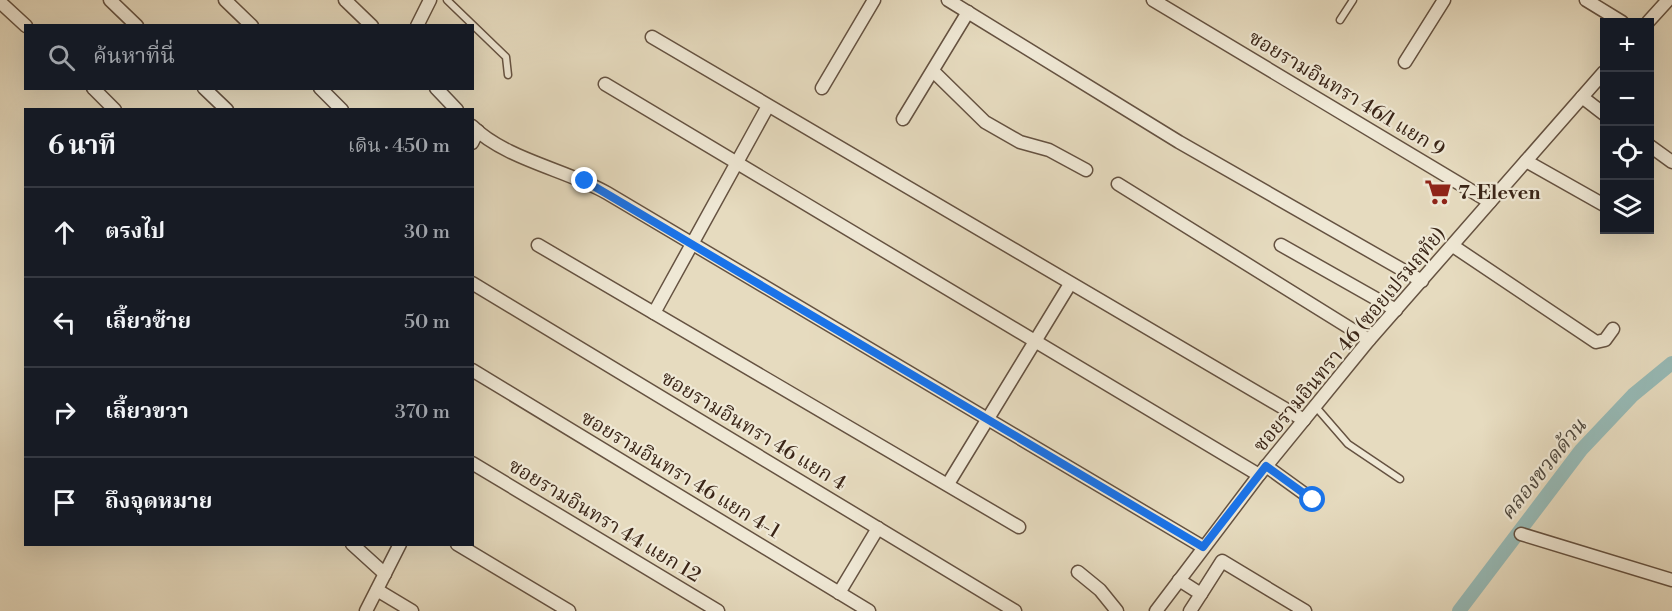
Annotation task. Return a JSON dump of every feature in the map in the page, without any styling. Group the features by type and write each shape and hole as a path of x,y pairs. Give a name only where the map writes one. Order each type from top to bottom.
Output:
{"street":[{"path":"110,0 135,24"},
{"path":"225,0 250,24"},
{"path":"345,0 370,24"},
{"path":"418,24 430,0"},
{"path":"822,88 874,0"},
{"path":"948,0 1179,142 1422,281"},
{"name":"ซอยรามอินทรา 46/1 แยก 9","path":"1153,0 1490,202"},
{"path":"1405,62 1444,0"},
{"path":"1587,0 1616,18"},
{"path":"1652,18 1668,0"},
{"path":"0,2 24,24"},
{"path":"903,119 968,12"},
{"path":"651,37 1304,420"},
{"path":"933,70 985,122 1020,142 1049,150 1086,170"},
{"name":"ซอยรามอินทรา 46 (ซอยเปรมฤทัย)","path":"1156,611 1262,471 1369,340 1600,77"},
{"path":"605,84 1035,340 1313,500"},
{"path":"95,90 113,108"},
{"path":"206,90 225,108"},
{"path":"322,90 340,108"},
{"path":"438,90 455,108"},
{"path":"1582,97 1600,110"},
{"path":"654,313 768,106"},
{"path":"474,133 585,181 1203,547"},
{"path":"1654,149 1672,162"},
{"path":"1526,161 1600,202"},
{"path":"1118,184 1369,340"},
{"path":"538,245 1019,527"},
{"path":"1281,245 1396,310"},
{"path":"1453,246 1596,342 1605,340 1613,329"},
{"name":"ซอยรามอินทรา 46 แยก 4","path":"474,284 1015,611"},
{"path":"948,484 1070,284"},
{"name":"ซอยรามอินทรา 46 แยก 4-1","path":"474,371 869,611"},
{"name":"ซอยรามอินทรา 44 แยก 12","path":"474,464 718,611"},
{"path":"839,593 878,528"},
{"path":"1521,534 1672,580"},
{"path":"354,546 385,573"},
{"path":"366,611 399,546"},
{"path":"460,546 568,611"},
{"path":"1190,611 1222,561 1305,611"},
{"path":"1078,572 1100,590 1117,611"},
{"path":"1179,580 1200,594"},
{"path":"377,590 412,611"}],"lane":[{"path":"447,0 472,24"},
{"path":"1340,20 1353,0"},
{"path":"474,26 506,57 508,75"},
{"path":"1315,406 1348,444 1400,479"}],"waterway":[{"name":"คลองขวดด้วน","path":"1459,611 1581,450 1633,395 1672,363"}],"place":[{"name":"7-Eleven","path":"1438,192"}],"route":[{"path":"585,181 1203,547 1266,466 1313,500"}]}
